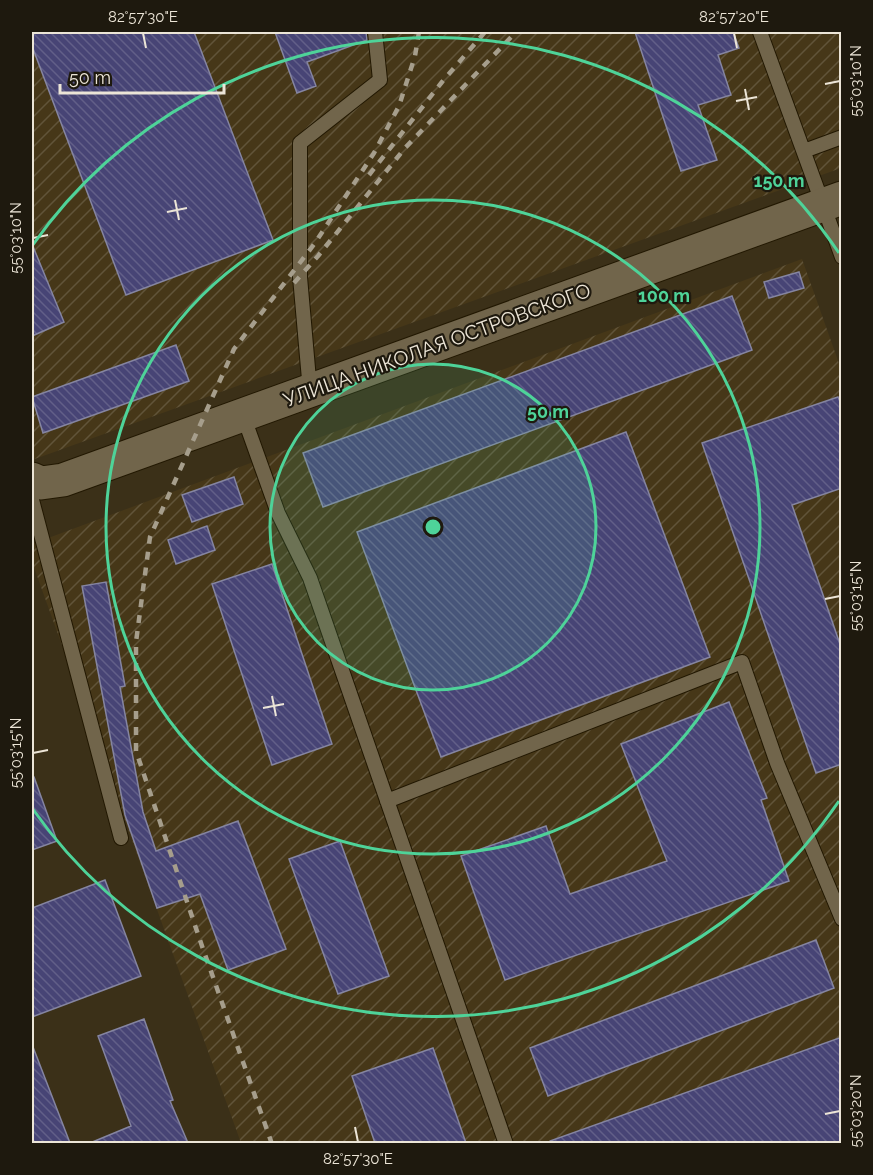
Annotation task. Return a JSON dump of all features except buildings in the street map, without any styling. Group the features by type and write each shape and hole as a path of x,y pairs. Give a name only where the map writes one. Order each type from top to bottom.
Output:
{"street":[{"name":"УЛИЦА НИКОЛАЯ ОСТРОВСКОГО","path":"32,479 41,483 63,480 833,202"}],"lane":[{"path":"310,391 300,277 300,143 380,80 375,32"},
{"path":"760,32 804,151 833,202 842,257"},
{"path":"804,151 842,137"},
{"path":"243,415 278,513 310,578 506,1143"},
{"path":"32,500 121,838"},
{"path":"387,801 742,662 777,763 842,919"}],"shaded area":[{"path":"32,32 841,32 841,168 32,460"},
{"path":"802,259 842,372 841,1143 241,1143 32,562 32,544"}],"railway":[{"path":"272,1144 136,751 136,642 150,537 234,349 315,243 374,153 399,106 415,56 419,32"},
{"path":"369,175 442,82 485,32"},
{"path":"294,283 405,148 516,32"}]}
